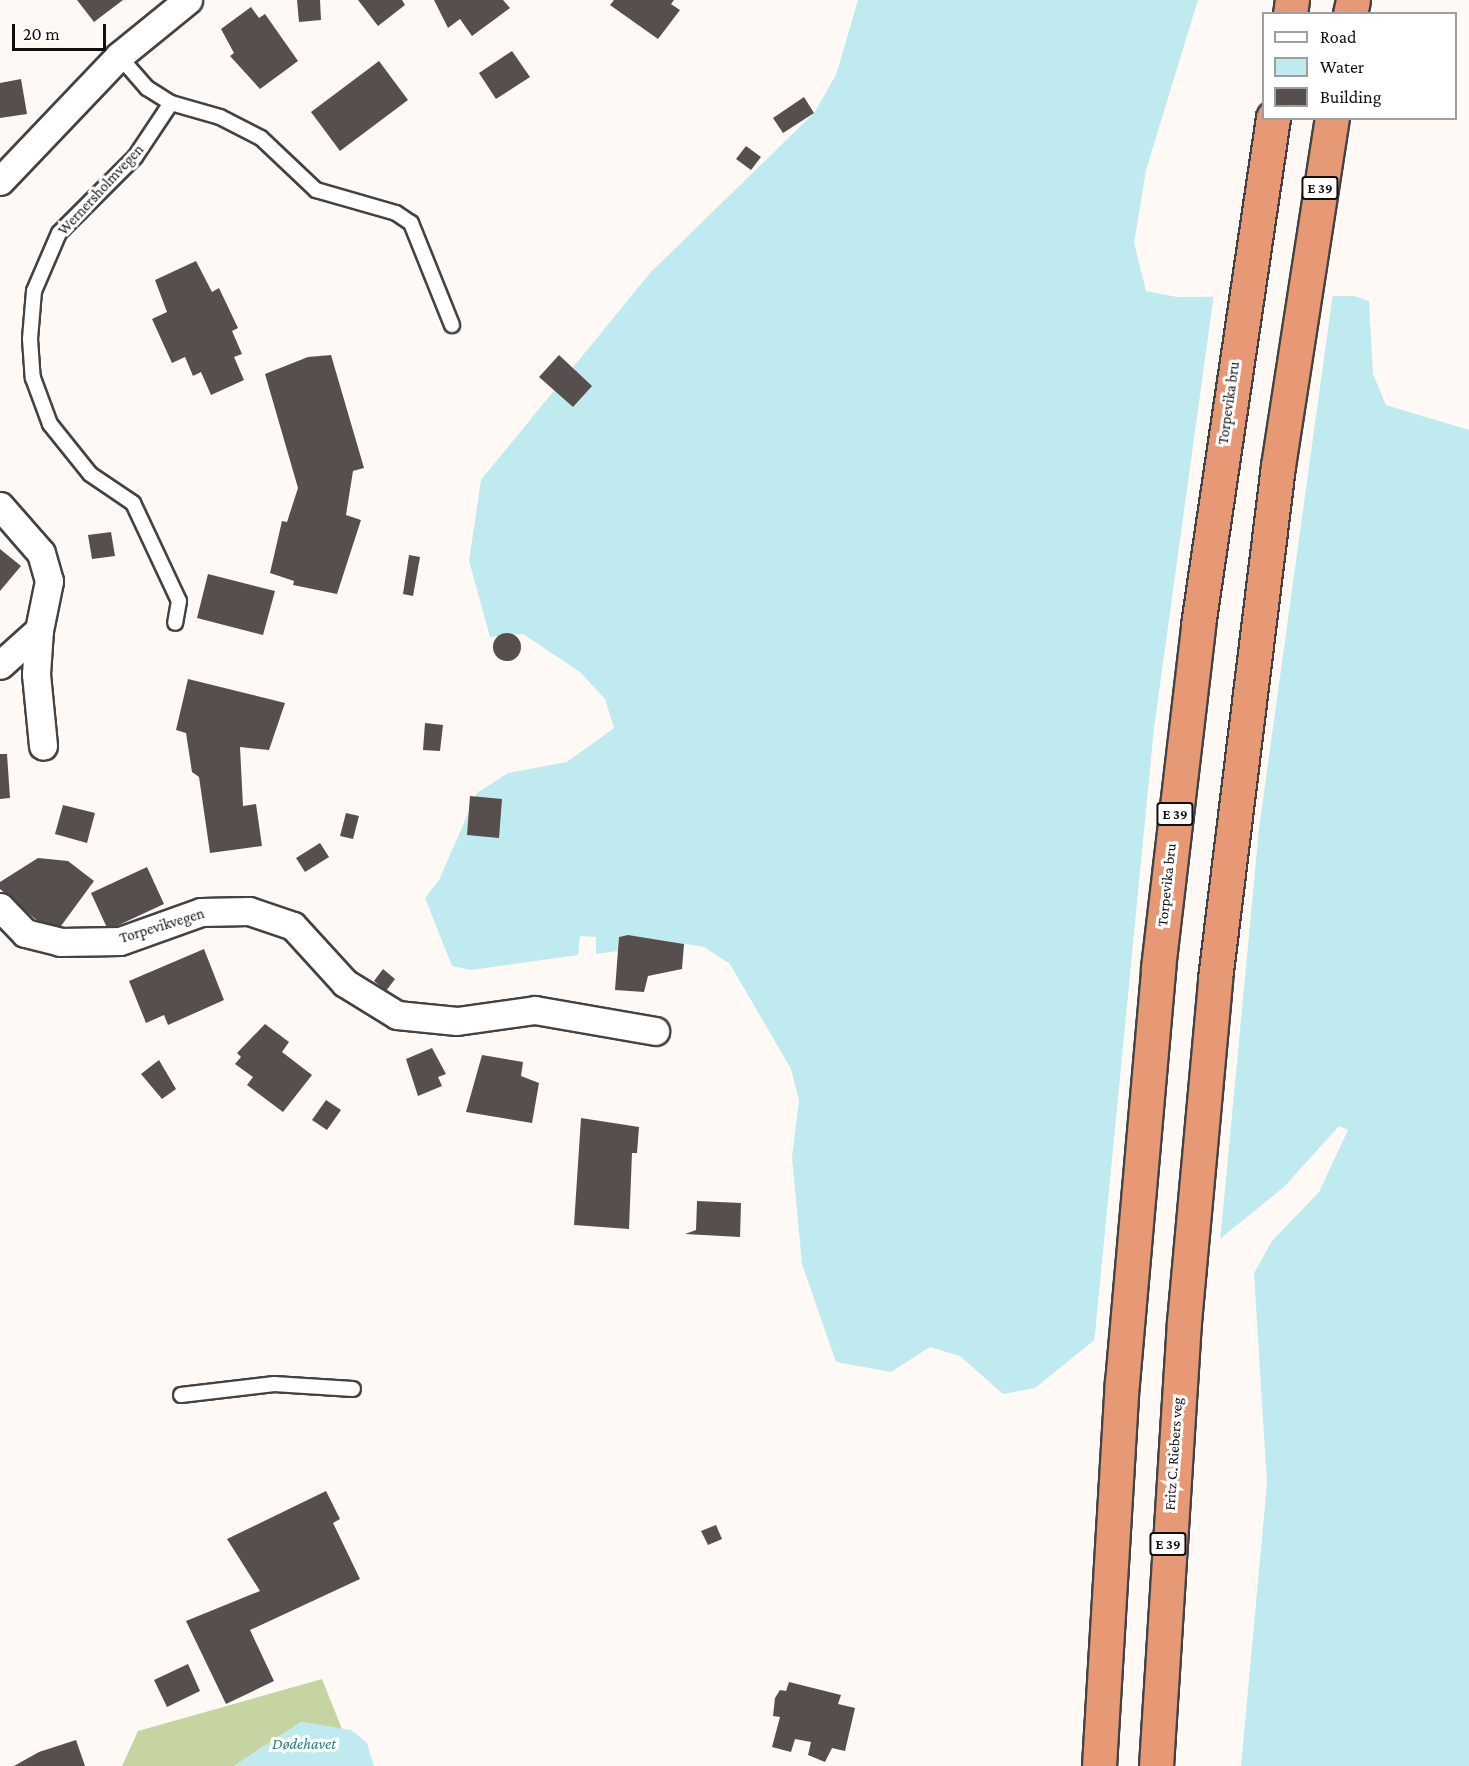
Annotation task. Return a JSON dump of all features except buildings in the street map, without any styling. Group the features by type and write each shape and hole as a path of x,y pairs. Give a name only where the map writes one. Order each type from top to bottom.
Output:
{"highway":[{"name":"Torpevika bru","path":"1099,1766 1122,1383 1176,802 1252,247 1273,120"},
{"name":"Fritz C. Riebers veg","path":"1156,1766 1184,1322 1231,834 1308,258 1332,120"}],"street":[{"path":"0,181 119,56 188,0"},
{"path":"0,506 46,564 49,598 39,630 36,674 43,746"},
{"path":"0,665 39,630"},
{"name":"Torpevikvegen","path":"0,908 25,933 60,942 120,940 201,912 249,911 293,926 345,983 397,1015 457,1021 535,1010 655,1031"}],"lane":[{"path":"119,56 147,87 171,103 249,131 323,194 396,213 411,223 452,325"},
{"name":"Wernersholmvegen","path":"171,103 135,157 59,233 34,291 30,339 33,378 50,424 90,474 133,502 180,601 175,624"},
{"path":"181,1395 274,1384 353,1389"}],"green space":[{"path":"322,1679 342,1729 301,1722 234,1766 122,1766 138,1731"}],"water":[{"path":"858,0 1198,0 1146,170 1134,243 1146,291 1177,297 1354,296 1369,301 1373,374 1386,405 1469,430 1469,1766 1241,1766 1267,1484 1254,1273 1272,1241 1319,1192 1348,1130 1339,1126 1284,1187 1035,1388 1003,1394 960,1356 930,1347 891,1372 836,1362 802,1264 792,1157 799,1100 791,1069 730,964 704,947 628,935 619,937 618,951 596,954 596,937 580,936 578,955 471,970 452,966 425,898 439,880 477,793 508,773 567,762 614,728 605,699 580,672 523,634 490,637 469,561 481,480 650,273 814,113 836,75"},
{"name":"Dødehavet","path":"301,1722 351,1730 367,1743 374,1766 234,1766"}],"pier":[{"path":"1333,293 1259,829 1220,1242 1094,1344 1154,728 1214,294"}]}
